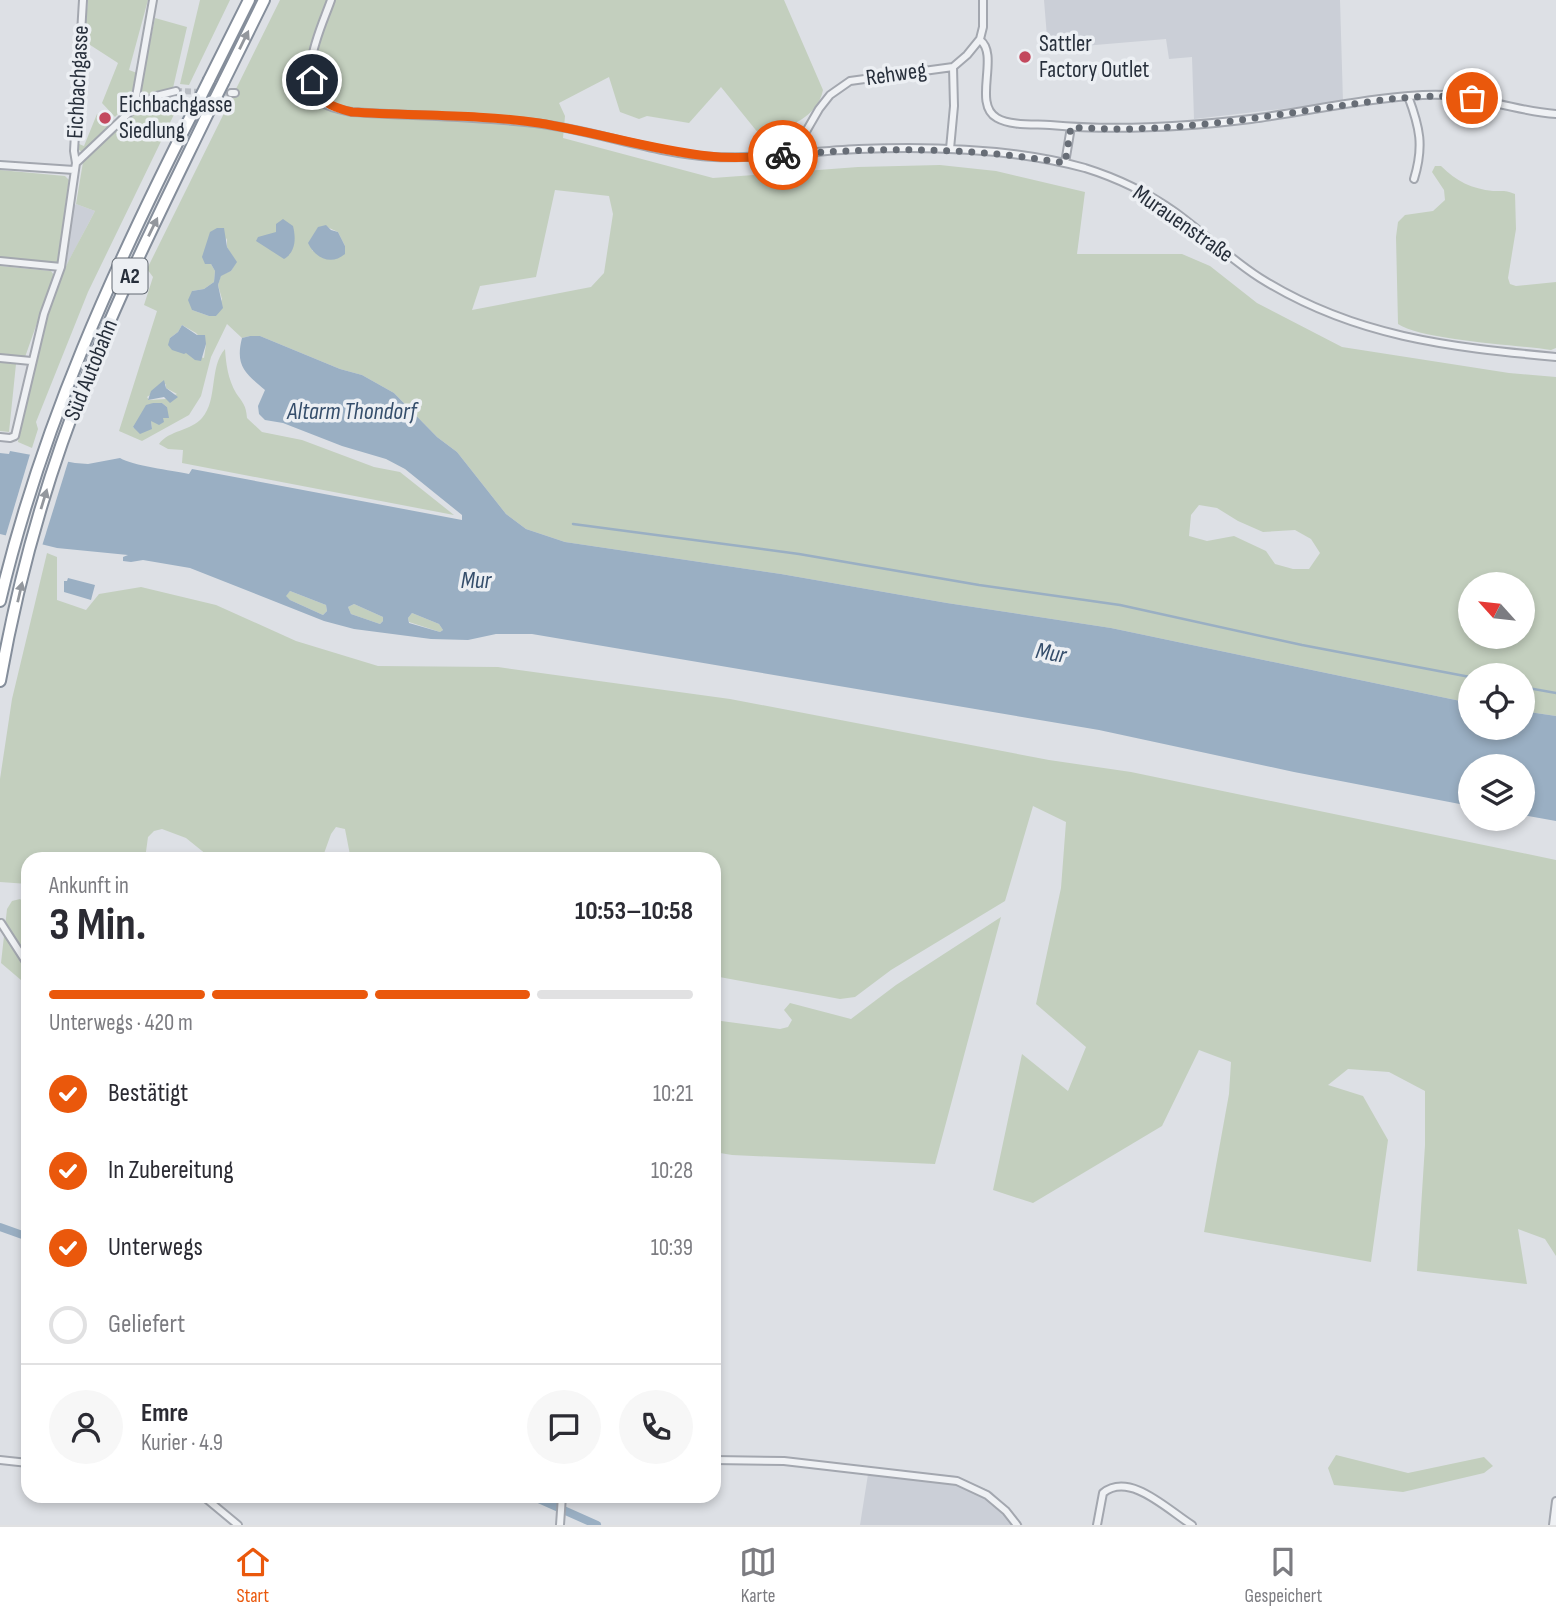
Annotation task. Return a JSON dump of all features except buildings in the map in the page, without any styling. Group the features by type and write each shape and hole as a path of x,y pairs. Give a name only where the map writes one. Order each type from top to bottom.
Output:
{"highway":[{"name":"Süd Autobahn","path":"0,601 13,547 44,445 92,321 156,185 249,0"},
{"name":"Süd Autobahn","path":"0,681 29,551 61,448 108,325 264,0"}],"street":[{"name":"Eichbachgasse","path":"0,437 15,436 31,361 61,267 75,166 83,0"},
{"path":"134,108 153,0"},
{"name":"Murauenstraße","path":"331,0 310,69 315,92 326,104 335,108 363,113 535,123 591,132 668,151 710,157 747,158 860,149 950,149 1002,153 1065,163 1107,176 1148,195 1175,212 1258,277 1339,318 1401,337 1556,357"},
{"path":"983,0 984,27 980,39 987,49 987,103 992,114 1009,121 1071,127 1148,127 1249,119 1408,96 1446,95 1472,98 1530,112 1556,114"},
{"name":"Rehweg","path":"793,154 830,95 850,81 953,67 980,39"},
{"name":"Rehweg","path":"950,149 954,106 953,67"},
{"name":"Eichbachgasse","path":"0,165 75,166 134,108 156,96 176,91"},
{"path":"1408,96 1417,118 1421,140 1420,161 1415,179"},
{"path":"1065,163 1071,127"},
{"path":"0,261 61,267"},
{"path":"0,358 31,361"},
{"path":"1,923 21,954"},
{"path":"0,1460 21,1462"},
{"path":"721,1460 768,1460 965,1484 997,1502 1017,1525"},
{"path":"1097,1525 1103,1493 1114,1486 1145,1494 1192,1525"},
{"path":"1553,1525 1556,1501"},
{"path":"211,1503 238,1525"},
{"path":"560,1525 563,1503"}],"shaded area":[{"path":"1044,0 1340,0 1343,102 1194,119 1192,57 1169,59 1166,39 1048,49"},
{"path":"76,204 95,211 66,266 74,206"},
{"path":"869,1468 956,1476 992,1492 1023,1525 860,1525"}],"green space":[{"path":"88,0 148,0 129,70 137,73 134,86 127,102 115,117 102,103 118,63 84,41"},
{"path":"200,0 230,0 189,85 180,84"},
{"path":"280,0 784,0 823,90 820,100 807,116 779,130 759,134 721,87 689,123 647,116 639,119 620,112 609,77 559,103 565,116 563,138 713,178 858,167 940,165 996,171 1085,192 1077,254 1182,254 1210,266 1257,303 1342,347 1509,373 1556,377 1556,716 1535,713 1535,663 1458,663 1458,700 1111,628 565,542 526,529 506,514 457,452 437,437 394,393 362,375 340,369 260,336 242,338 227,324 211,357 201,396 189,415 142,441 119,431 157,311 144,305 153,277 147,269","holes":["555,190 609,196 613,214 604,273 591,287 472,310 480,286 536,277","327,227 338,232 345,246 312,251","227,238 227,247 236,262 231,271 221,275 218,285 222,299 216,316 192,310 192,291 204,289 214,282 215,271 211,264","182,325 196,333 206,344 204,358 187,353 170,338","166,384 166,388 177,394 166,399 149,400 147,397","153,403 162,403 167,407 163,418 151,421 152,429 133,428","1199,505 1217,508 1263,532 1295,530 1311,539 1320,553 1309,569 1293,569 1275,564 1266,551 1234,536 1207,541 1189,536 1191,515"]},
{"path":"155,18 187,27 173,88 147,97 142,94 141,86"},
{"path":"182,98 88,292 36,422 38,429 32,448 18,442 31,375 50,306 67,264 95,211 76,204 83,162 140,108 155,101"},
{"path":"97,114 109,127 82,152 79,150 79,144 84,146"},
{"path":"1435,166 1441,166 1452,176 1471,186 1515,194 1516,229 1508,278 1510,284 1516,286 1556,282 1556,348 1551,350 1448,338 1410,330 1398,324 1398,222 1405,215 1433,211 1445,200 1444,190 1432,172"},
{"path":"0,170 65,176 69,180 57,264 0,258"},
{"path":"0,266 51,271 54,275 25,357 0,355"},
{"path":"225,349 233,388 244,404 247,418 262,432 302,440 374,467 400,472 454,515 182,463 183,450 168,449 159,444 168,436 192,426 207,411 217,365"},
{"path":"0,362 16,364 9,432 0,431"},
{"path":"47,553 57,557 57,600 86,610 99,594 141,587 216,605 296,641 378,666 498,667 730,699 1049,760 1131,772 1556,860 1556,1256 1545,1239 1518,1229 1527,1284 1417,1271 1425,1145 1425,1091 1389,1072 1348,1069 1328,1085 1363,1096 1388,1140 1371,1262 1204,1232 1229,1094 1231,1062 1199,1050 1162,1126 1033,1203 993,1190 1022,1054 1068,1091 1086,1047 1036,1004 1061,888 1066,822 1033,806 1005,901 891,970 855,997 840,999 721,977 721,852 349,852 345,829 336,827 325,852 203,852 186,838 162,829 154,831 148,837 146,852 21,852 21,884 0,882 0,779 12,699"},
{"path":"290,591 326,605 327,611 323,615 290,600 285,596"},
{"path":"354,604 383,617 383,621 380,624 351,614 348,607"},
{"path":"412,613 439,624 443,630 440,632 409,622 408,618"},
{"path":"21,900 21,980 1,963 7,909 12,901"},
{"path":"1001,917 935,1164 721,1153 721,1021 780,1029 788,1027 792,1020 784,1010 790,1003 851,1019 896,985"},
{"path":"1336,1455 1408,1473 1484,1457 1493,1466 1484,1473 1403,1492 1334,1485 1328,1468"}],"water":[{"path":"283,219 293,226 295,235 293,249 284,259 256,241 258,237 276,232 276,224"},
{"path":"326,225 338,232 345,246 345,254 340,258 324,259 315,253 308,243 318,227"},
{"path":"224,228 227,247 237,262 231,271 221,276 218,285 223,308 216,316 209,316 192,310 188,300 192,291 204,289 214,282 215,271 211,264 205,264 202,257 210,232"},
{"path":"182,325 197,335 205,335 206,344 201,361 186,353 172,350 168,345 170,338"},
{"name":"Mur","path":"260,336 340,369 362,375 394,393 437,437 457,452 506,514 526,529 565,542 1111,628 1458,700 1458,740 1535,740 1535,713 1556,716 1556,821 1535,817 1535,754 1458,754 1458,804 1099,730 532,634 496,634 468,640 431,639 354,629 324,621 190,568 143,560 123,561 123,557 128,555 57,548 0,534 0,453 9,454 10,451 88,464 120,458 189,474 192,469 462,520 462,515 405,469 386,459 342,446 283,423 265,420 259,414 258,406 265,390 243,368 240,348 242,338","holes":["290,591 326,605 327,611 323,615 286,596","354,604 383,617 383,621 380,624 351,614 348,607","412,613 439,624 443,630 440,632 409,623 408,618"]},
{"path":"164,380 166,388 178,397 170,403 164,397 148,400 151,391"},
{"path":"162,403 167,407 169,418 163,418 164,422 159,425 151,421 152,429 140,434 133,427 146,405"},
{"path":"68,578 95,585 91,600 64,592 64,581"}],"pier":[{"path":"31,451 69,459 42,546 5,538"}],"waterway":[{"path":"573,524 799,554 979,585 1120,605 1302,645 1458,675"},
{"path":"1535,689 1556,693"},
{"path":"0,1227 21,1234"},
{"path":"548,1503 597,1525"}],"tunnel":[{"path":"176,91 231,93"}],"way so far":[{"path":"783,155 860,149 950,149 1002,153 1065,163 1071,127 1148,127 1249,119 1408,96 1446,95 1472,98"}],"place":[{"name":"Sattler Factory Outlet","path":"1025,57"},
{"name":"Eichbachgasse Siedlung","path":"105,118"}],"route":[{"path":"312,80 315,92 326,104 352,112 535,123 591,132 668,151 710,157 783,155"}],"water label":[{"name":"Altarm Thondorf","path":"352,411"}]}
